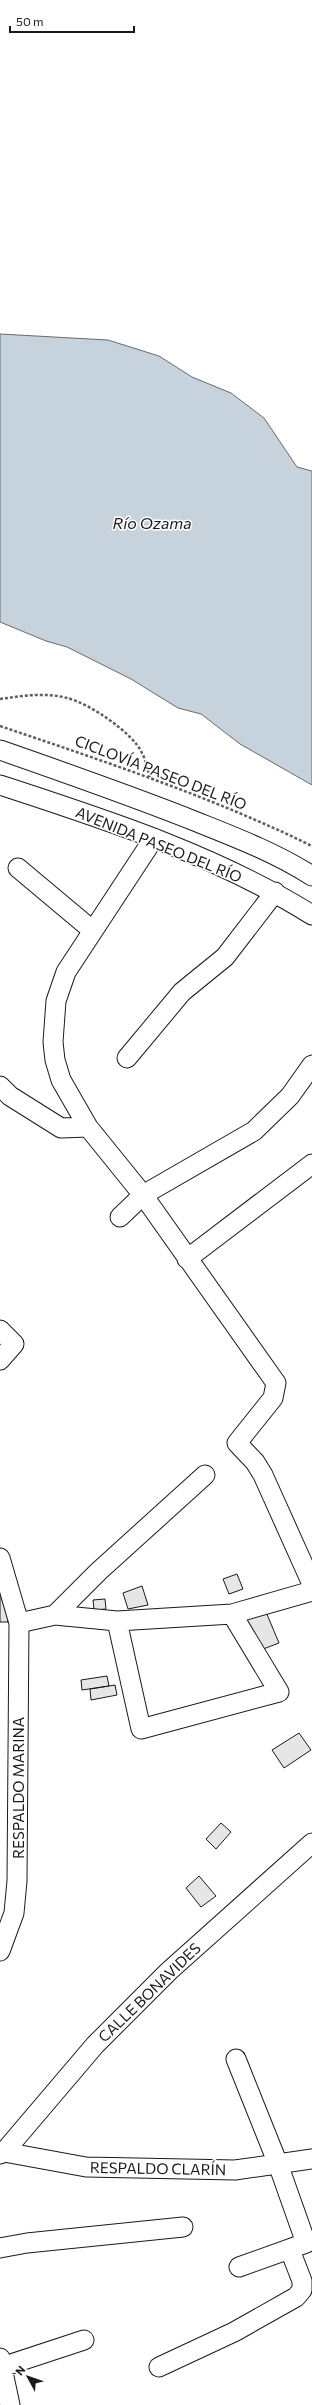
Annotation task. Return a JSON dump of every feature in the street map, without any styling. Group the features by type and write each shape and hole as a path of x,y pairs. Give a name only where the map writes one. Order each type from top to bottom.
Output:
{"street":[{"path":"0,750 139,799 224,833 283,858 312,876"},
{"name":"AVENIDA PASEO DEL RÍO","path":"0,786 101,818 154,838 275,892 312,915"},
{"path":"154,838 92,930 66,972 56,1001 53,1042 54,1060 61,1080 88,1127 143,1195 276,1383 273,1398 237,1443 255,1462 263,1475 312,1584"},
{"path":"18,868 92,930"},
{"path":"127,1058 182,992 225,957 275,892"},
{"path":"120,1217 143,1195 254,1131 290,1096 312,1064"},
{"path":"0,1086 10,1096 61,1128 88,1127"},
{"path":"187,1259 312,1164"},
{"path":"0,1330 14,1344 0,1360"},
{"path":"55,1615 99,1572 205,1476"},
{"name":"RESPALDO MARINA","path":"0,1558 19,1623 17,1881 14,1913 0,1950"},
{"path":"19,1623 55,1615 117,1621 232,1614 312,1590"},
{"path":"117,1621 141,1729 279,1692 232,1614"},
{"name":"CALLE BONAVIDES","path":"2,2153 95,2045 163,1976 312,1843"},
{"path":"236,2059 278,2164 306,2240 303,2246 239,2267"},
{"name":"RESPALDO CLARÍN","path":"2,2153 86,2167 235,2170 312,2159"},
{"path":"0,2248 27,2243 183,2227"},
{"path":"159,2367 234,2332 296,2297 302,2290 302,2281 290,2250"},
{"path":"10,2405 1,2363 84,2340"}],"path":[{"path":"0,699 31,694 68,698 91,709 113,721 142,752 150,777"},
{"name":"CICLOVÍA PASEO DEL RÍO","path":"0,726 150,777 241,813 312,846"}],"water":[{"name":"Río Ozama","path":"0,334 108,340 159,356 192,377 231,393 264,418 297,467 312,471 312,785 240,744 201,714 178,708 131,679 67,647 46,641 0,622"}],"building":[{"path":"237,1574 243,1589 229,1594 223,1579"},
{"path":"142,1586 148,1605 128,1609 123,1593"},
{"path":"0,1595 6,1595 8,1622 0,1622"},
{"path":"105,1599 106,1609 94,1610 93,1600"},
{"path":"266,1612 279,1643 258,1651 246,1620"},
{"path":"107,1676 109,1686 82,1690 81,1680"},
{"path":"115,1685 117,1695 91,1700 90,1689"},
{"path":"299,1733 311,1750 284,1768 272,1750"},
{"path":"221,1823 231,1832 216,1849 206,1839"},
{"path":"199,1876 216,1896 201,1907 186,1888"}]}
